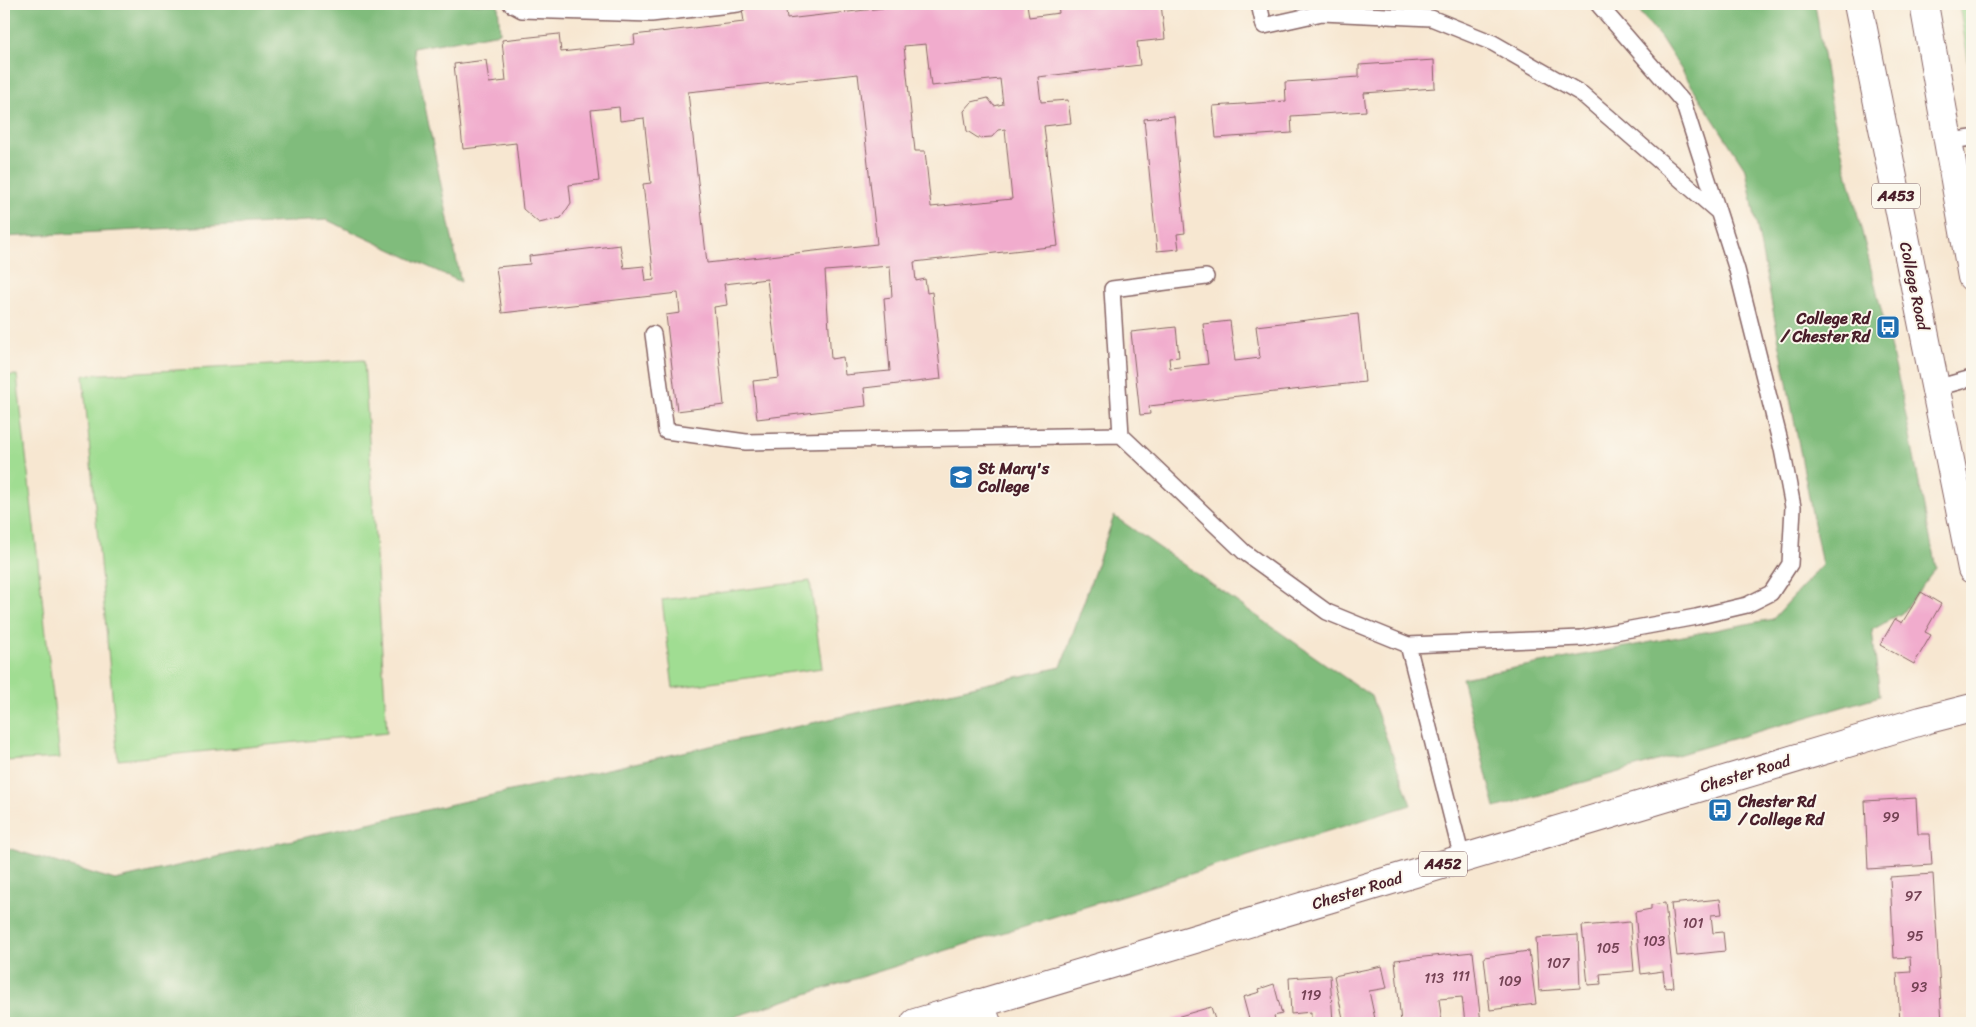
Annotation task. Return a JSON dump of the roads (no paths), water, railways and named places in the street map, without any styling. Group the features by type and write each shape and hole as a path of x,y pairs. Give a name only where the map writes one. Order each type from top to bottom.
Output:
{"main road":[{"name":"College Road","path":"1858,4 1972,569"},
{"path":"1924,4 1960,139 1972,277"},
{"name":"Chester Road","path":"915,1023 983,1013 1462,858 1911,724 1972,708"}],"lane":[{"path":"511,4 522,10 651,14 738,4"},
{"path":"1259,4 1264,26 1322,13 1431,18 1493,43 1582,94 1719,212"},
{"path":"1206,277 1112,289 1121,435 1251,557 1327,612 1408,645 1582,638 1747,605 1771,593 1790,564 1793,507 1782,449 1742,289 1683,102 1598,4"},
{"path":"653,334 666,432 746,442 1121,435"},
{"path":"1936,388 1972,378"},
{"path":"1408,645 1462,858"}],"place":[{"name":"College Rd / Chester Rd","path":"1888,327"},
{"name":"St Mary's College","path":"961,477"},
{"name":"Chester Rd / College Rd","path":"1720,810"}]}
